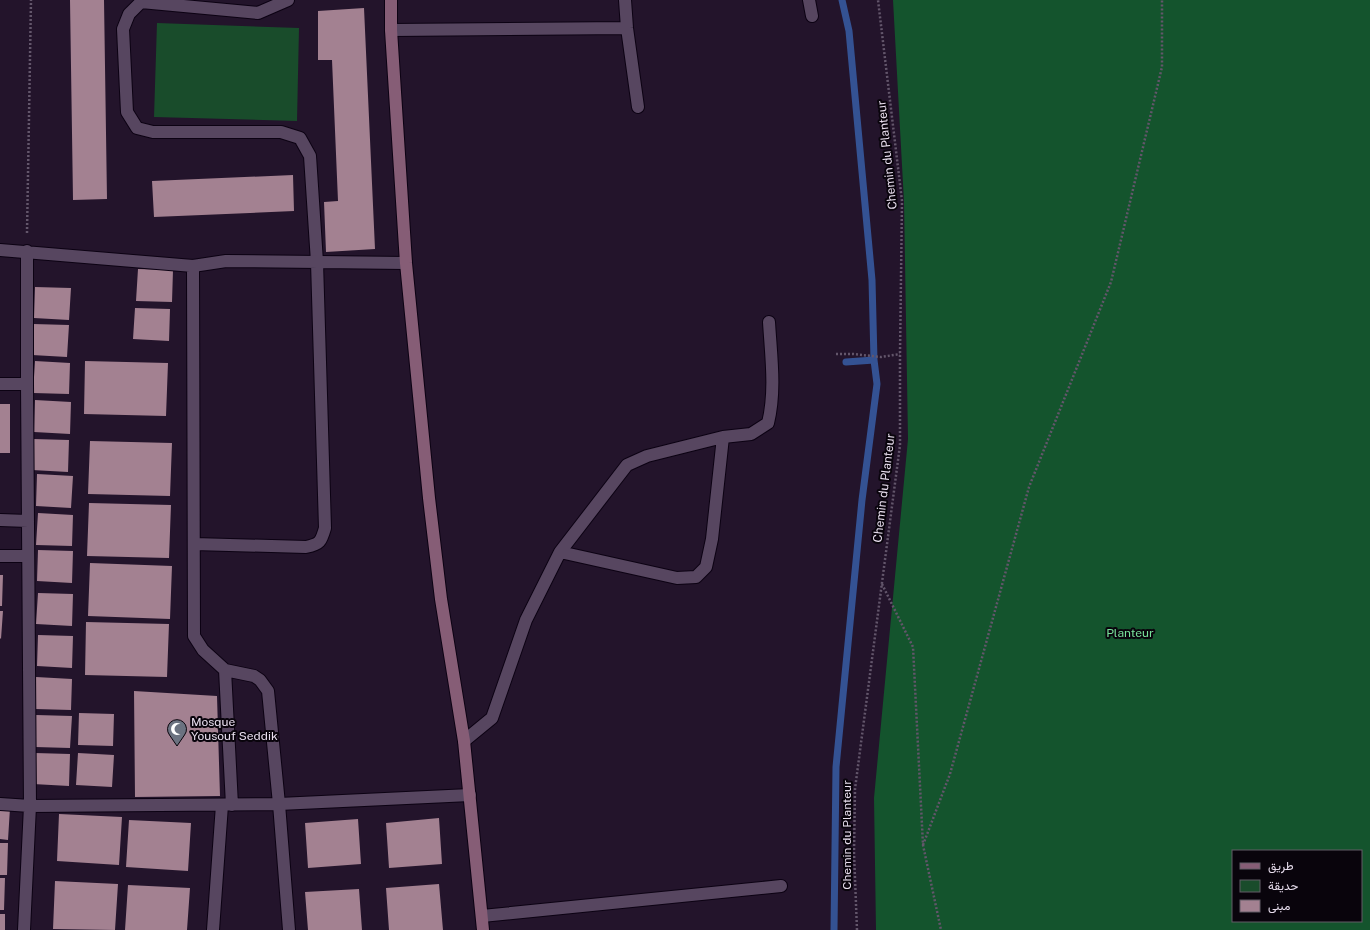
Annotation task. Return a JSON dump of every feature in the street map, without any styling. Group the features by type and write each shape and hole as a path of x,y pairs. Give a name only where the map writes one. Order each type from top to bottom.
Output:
{"street":[{"path":"194,544 306,548 317,545 322,538 325,528 317,262 310,156 300,138 282,132 153,132 137,128 127,112 123,29 129,14 141,2 258,13 288,0"},
{"path":"391,0 391,30 406,263 441,599 464,741 483,930"},
{"path":"625,0 627,28 638,107"},
{"path":"809,0 812,16"},
{"path":"391,30 627,28"},
{"path":"0,250 27,251 193,266 226,261 406,263"},
{"path":"24,930 30,806 26,384 27,251"},
{"path":"193,266 194,636 203,650 224,670 254,676 260,680 268,691 279,804 288,930"},
{"path":"464,741 492,718 526,620 560,552 626,465 647,456 723,437 751,434 768,423 771,410 772,386 769,322"},
{"path":"0,384 26,384"},
{"path":"560,552 677,578 696,577 706,567 712,539 723,437"},
{"path":"0,520 28,521"},
{"path":"0,556 28,556"},
{"path":"213,930 227,805 224,670"},
{"path":"0,804 30,806 227,805 470,795"},
{"path":"482,916 781,886"}],"path":[{"path":"27,251 30,0"},
{"name":"Chemin du Planteur","path":"857,930 854,853 855,789 900,445 902,201 878,0"},
{"path":"923,845 950,774 1029,487 1112,282 1162,67 1162,0"},
{"path":"836,354 882,357 900,354"},
{"path":"882,584 913,647 923,845 941,930"}],"green space":[{"name":"Planteur","path":"893,0 1370,0 1370,930 876,930 874,798 908,439 904,202"},
{"path":"157,23 299,28 297,121 154,117"}],"building":[{"path":"70,0 104,0 107,199 73,200"},
{"path":"364,8 375,249 326,252 324,202 338,201 332,60 318,60 318,11"},
{"path":"293,175 294,211 154,217 152,181"},
{"path":"138,269 173,270 172,302 136,301"},
{"path":"35,287 71,288 69,320 34,318"},
{"path":"135,308 170,309 169,341 133,339"},
{"path":"33,324 69,325 67,357 32,355"},
{"path":"35,361 70,363 69,394 33,393"},
{"path":"85,361 168,363 166,416 84,414"},
{"path":"35,400 71,402 70,434 34,432"},
{"path":"0,404 10,404 10,453 0,453"},
{"path":"33,439 69,440 68,472 32,470"},
{"path":"90,441 172,443 170,496 88,494"},
{"path":"37,474 73,476 71,508 36,506"},
{"path":"89,503 171,505 169,558 87,556"},
{"path":"38,513 73,515 72,546 36,545"},
{"path":"38,550 73,551 72,583 37,581"},
{"path":"90,563 172,566 170,619 88,616"},
{"path":"0,575 3,575 2,606 0,606"},
{"path":"38,593 73,594 72,626 36,624"},
{"path":"0,611 3,611 1,639 0,638"},
{"path":"86,622 169,624 167,677 85,675"},
{"path":"38,635 73,636 72,668 37,666"},
{"path":"36,677 72,679 71,710 35,709"},
{"name":"Mosque Yousouf Seddik","path":"134,691 217,696 220,796 135,797"},
{"path":"79,713 114,714 113,746 78,745"},
{"path":"36,715 72,716 70,748 35,747"},
{"path":"35,753 70,754 69,786 33,784"},
{"path":"78,753 114,755 112,787 76,785"},
{"path":"0,808 10,808 8,840 0,839"},
{"path":"59,814 122,817 119,865 57,861"},
{"path":"439,818 442,864 389,868 386,823"},
{"path":"358,819 361,864 308,868 305,823"},
{"path":"129,820 191,823 188,871 126,867"},
{"path":"0,843 8,843 7,875 0,875"},
{"path":"0,878 5,878 4,910 0,910"},
{"path":"55,881 118,884 115,930 53,929"},
{"path":"439,884 443,930 389,930 386,888"},
{"path":"128,885 190,888 187,930 125,930"},
{"path":"359,889 362,930 308,930 305,892"},
{"path":"0,914 5,914 5,930 0,930"}],"waterway":[{"path":"834,930 836,767 862,500 877,384 874,360 872,280 849,31 842,0"},
{"path":"846,362 874,360"}],"place":[{"name":"Mosque Yousouf Seddik","path":"177,746"}]}
